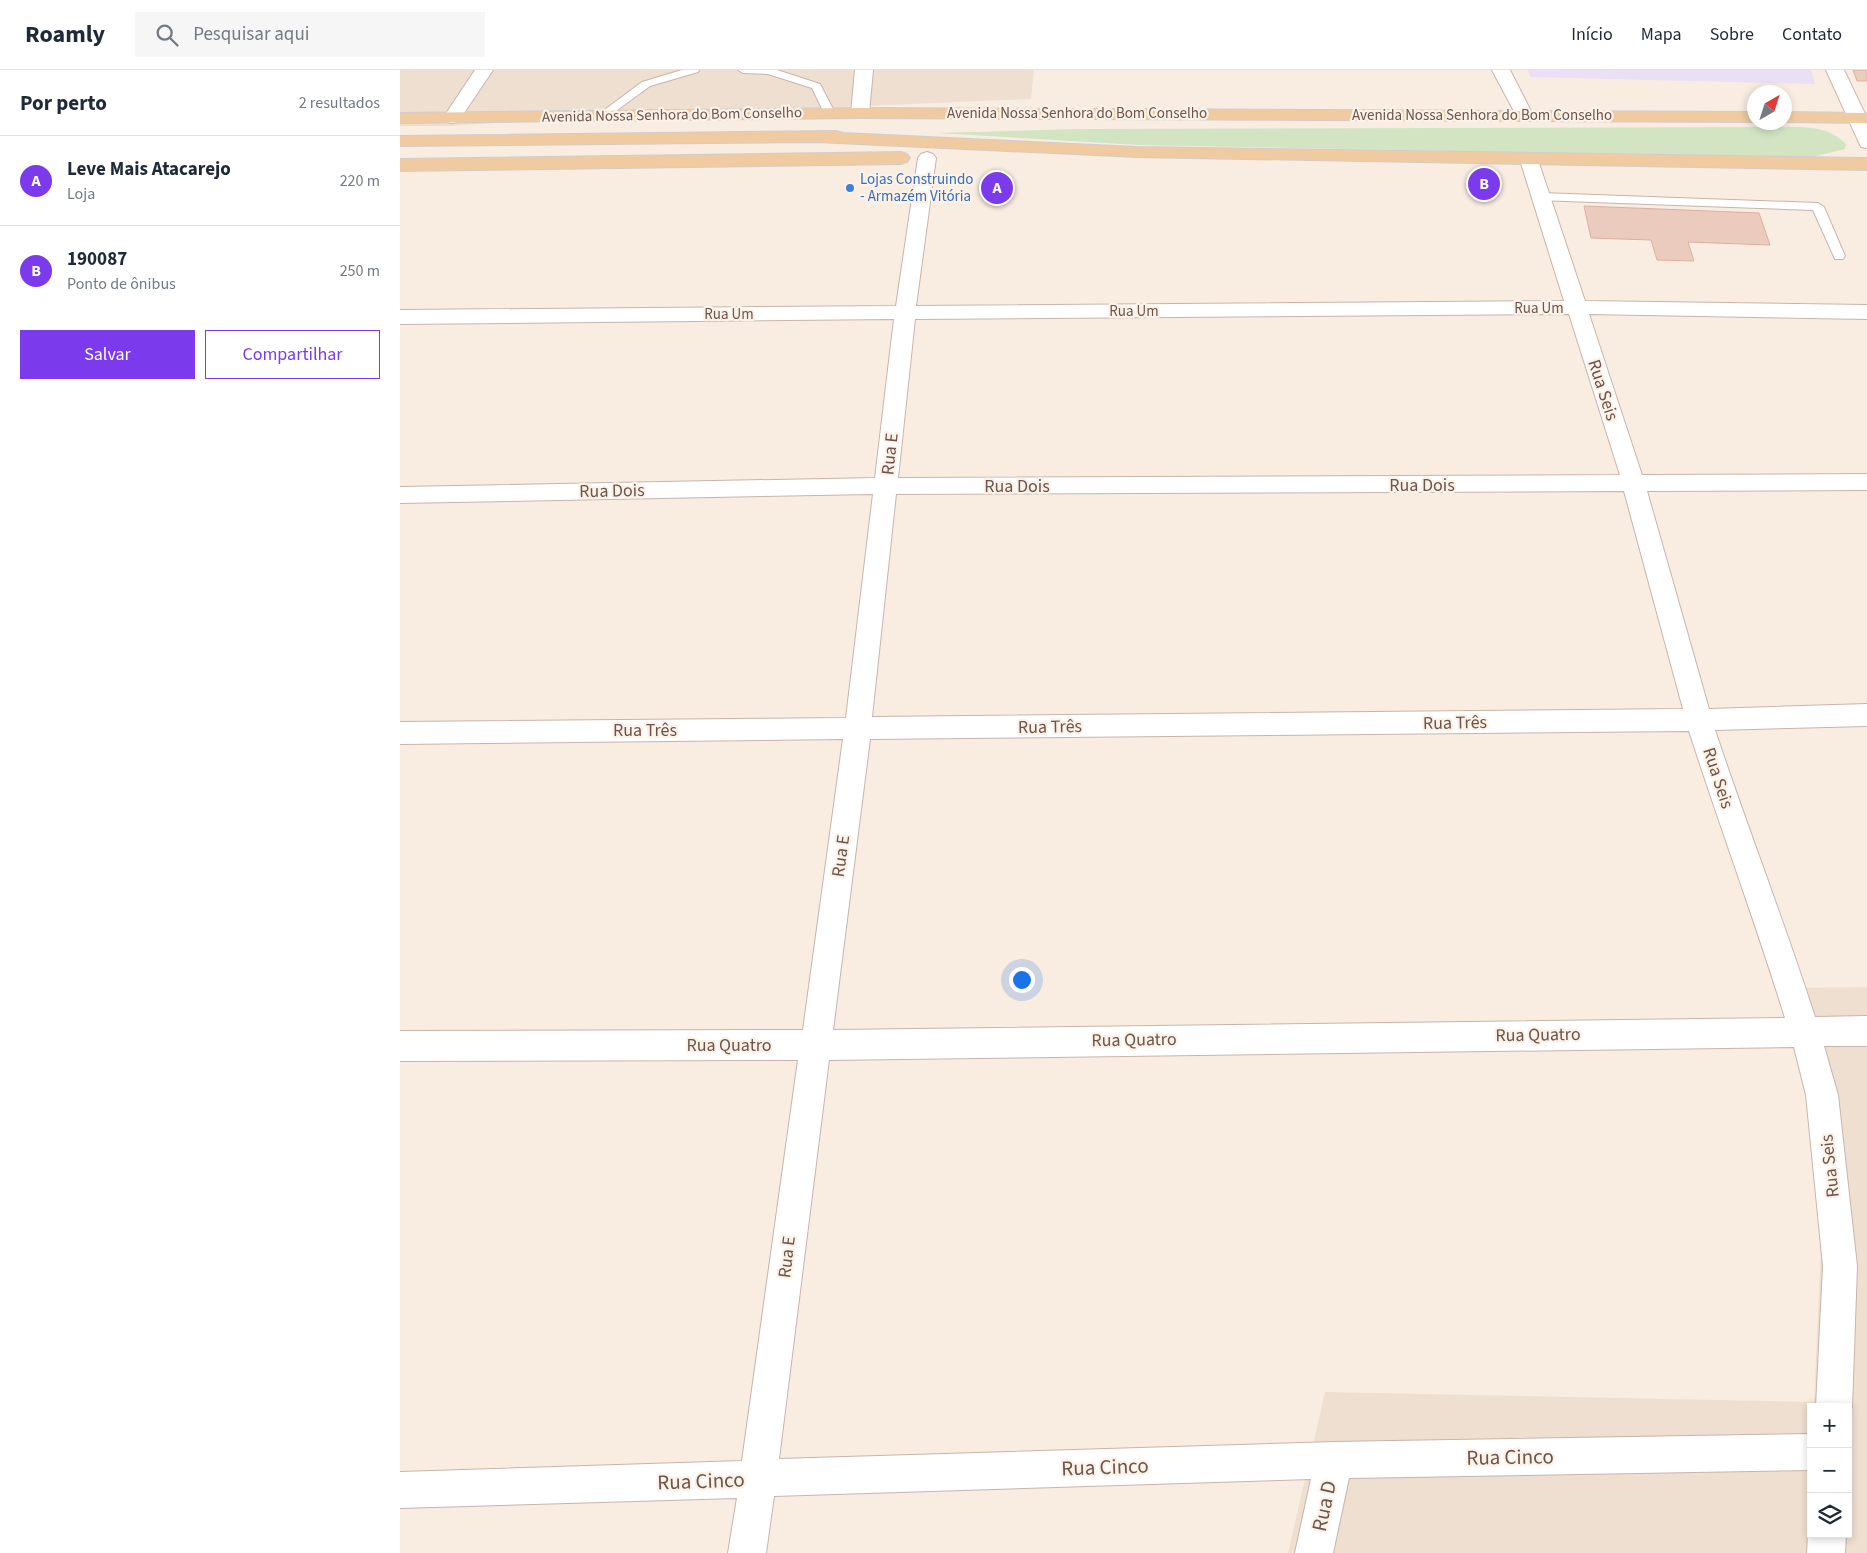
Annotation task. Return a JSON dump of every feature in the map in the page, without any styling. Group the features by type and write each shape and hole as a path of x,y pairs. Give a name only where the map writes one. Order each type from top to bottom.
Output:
{"main road":[{"name":"Avenida Nossa Senhora do Bom Conselho","path":"400,118 829,113 1747,117"},
{"path":"400,141 819,137 929,130 1041,113"},
{"path":"1792,118 1863,118"},
{"name":"Avenida Nossa Senhora do Bom Conselho","path":"819,137 1137,152 1529,160 1867,164"},
{"path":"400,165 927,158 1137,152"}],"street":[{"path":"452,118 484,70"},
{"path":"860,113 864,70"},
{"path":"1501,70 1524,115"},
{"path":"1835,70 1863,118 1867,143"},
{"name":"Rua E","path":"746,1553 758,1479 858,729 887,486 905,313 927,158"},
{"name":"Rua Seis","path":"1529,160 1634,484 1700,720 1734,828 1778,948 1805,1032 1822,1095 1840,1266 1834,1403"},
{"name":"Rua Um","path":"400,317 1576,307 1867,312"},
{"name":"Rua Dois","path":"400,495 887,486 1867,482"},
{"name":"Rua Três","path":"400,732 1700,720 1867,716"},
{"name":"Rua Quatro","path":"400,1046 815,1044 1867,1031"},
{"name":"Rua Cinco","path":"400,1490 1334,1460 1807,1452"},
{"name":"Rua D","path":"1314,1553 1334,1460"},
{"path":"1826,1553 1827,1538"}],"lane":[{"path":"601,117 646,84 694,70"},
{"path":"743,70 769,71 816,86 829,113"},
{"path":"1541,197 1818,207 1839,256"}],"shaded area":[{"path":"400,70 1034,70 1031,99 601,117 447,126 400,126"},
{"path":"1527,70 1811,70 1815,84 1531,77"},
{"path":"1867,987 1867,1553 1288,1553 1325,1392 1814,1402 1826,1138 1789,988"}],"green space":[{"path":"1747,127 1747,130 1792,130 1792,127 1806,127 1827,132 1846,144 1845,149 1808,158 1138,145 936,133 1078,129"}],"building":[{"path":"1853,70 1867,70 1867,81 1857,81"},
{"path":"1584,206 1759,213 1770,245 1688,242 1694,261 1657,260 1651,240 1591,238"}],"place":[{"name":"190087","path":"1484,184"},
{"name":"Lojas Construindo - Armazém Vitória","path":"850,188"},
{"name":"Leve Mais Atacarejo","path":"997,188"}]}
